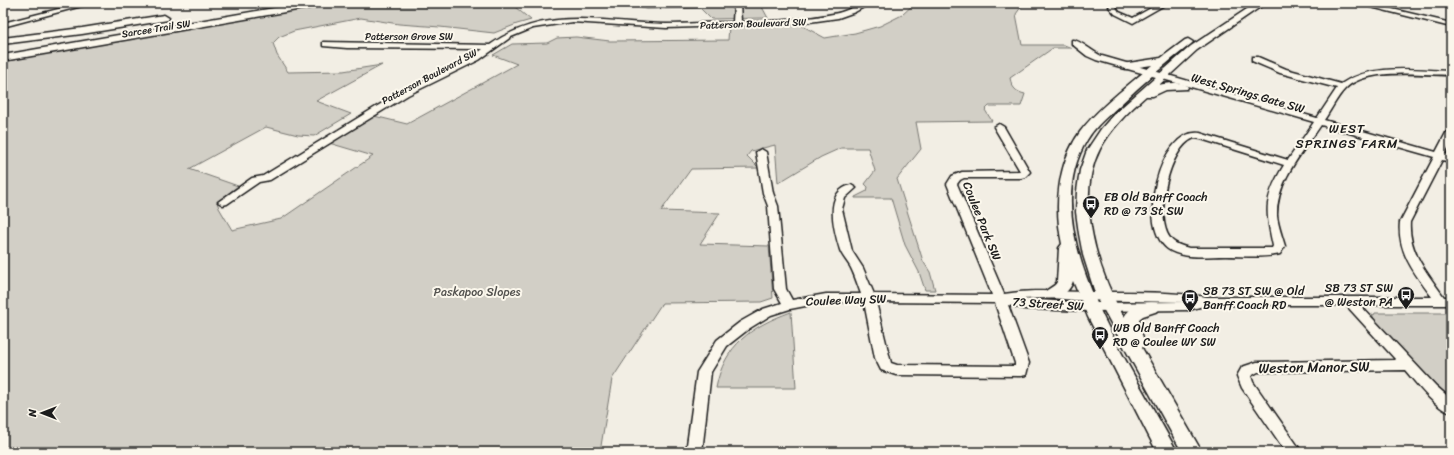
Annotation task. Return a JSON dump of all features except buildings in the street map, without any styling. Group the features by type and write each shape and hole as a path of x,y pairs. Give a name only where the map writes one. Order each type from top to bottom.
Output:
{"highway":[{"name":"Sarcee Trail SW","path":"3,49 265,3"},
{"path":"224,9 265,3"},
{"name":"Sarcee Trail SW","path":"3,52 99,38 308,3"},
{"path":"3,57 320,3"},
{"path":"3,41 82,31 177,16"},
{"path":"3,57 99,38"}],"main road":[{"path":"1051,294 1062,288 1065,282 1067,182 1070,165 1078,146 1092,125 1146,74 1205,30 1246,3"},
{"path":"1167,452 1097,301 1097,278 1085,230 1083,211 1084,182 1092,155 1098,142 1114,122 1194,48 1262,3"},
{"path":"1126,66 1137,66 1164,60"},
{"path":"1134,102 1161,88 1183,87"},
{"path":"1066,228 1076,268 1151,379 1192,452"},
{"path":"1151,379 1133,334 1131,317 1134,312 1140,309 1152,307"}],"street":[{"path":"3,26 90,3"},
{"path":"737,3 737,22"},
{"name":"Patterson Boulevard SW","path":"839,13 858,3"},
{"name":"Patterson Boulevard SW","path":"223,202 256,180 266,178 367,112 471,61 487,47 504,37 538,24 562,19 641,24 800,22 839,13 868,3"},
{"path":"1116,3 1112,7 1115,12 1133,21 1165,3"},
{"path":"1358,3 1451,24"},
{"path":"1365,3 1378,7"},
{"path":"1075,42 1082,49 1111,65 1146,74"},
{"name":"Patterson Grove SW","path":"326,44 347,46 487,47"},
{"path":"1099,58 1146,74"},
{"path":"1255,59 1283,71 1342,87"},
{"path":"1290,164 1207,138 1198,136 1188,137 1182,141 1170,159 1165,169 1160,186 1159,210 1165,240 1175,248 1188,252 1267,252 1276,250 1279,246 1273,225 1273,201 1279,182 1342,87 1352,80 1372,75 1451,73"},
{"name":"West Springs Gate SW","path":"1146,74 1438,158"},
{"name":"West Springs Gate SW","path":"1160,78 1183,87 1318,123"},
{"name":"Coulee Park SW","path":"999,127 1025,172 1021,174 962,175 956,178 952,184 1000,299"},
{"path":"1446,301 1410,254 1406,245 1403,231 1405,222 1451,133"},
{"path":"761,152 768,193 773,206 780,289 789,304"},
{"path":"1438,158 1451,159"},
{"path":"1438,158 1451,164"},
{"path":"851,188 840,197 837,209 841,230 846,251 857,268 869,298 882,358 886,366 896,370 1021,371 1022,363 1000,299"},
{"name":"73 Street SW","path":"1000,299 1021,295 1051,294 1152,307 1189,306 1207,301"},
{"name":"73 Street SW","path":"1000,299 1025,305 1181,297 1207,301 1446,301"},
{"name":"Coulee Way SW","path":"694,452 704,372 722,343 745,325 767,312 789,304 826,298 1000,299"},
{"path":"1349,301 1431,390 1451,407"},
{"name":"Weston Manor SW","path":"1294,452 1247,384 1244,376 1247,371 1257,368 1407,365"}],"green space":[{"name":"Paskapoo Slopes","path":"330,3 533,3 515,7 531,20 494,33 399,24 361,18 294,31 279,37 273,43 277,55 288,72 343,71 382,65 316,101 351,114 314,136 298,135 266,127 189,169 238,186 217,202 232,230 281,219 373,156 329,143 374,116 407,124 517,64 493,55 512,44 547,43 557,38 576,37 610,41 728,40 729,26 799,24 825,38 855,33 880,26 902,15 915,3 1024,3 1016,14 1022,45 1064,45 1072,48 1053,48 1010,78 1015,89 1025,94 1021,106 989,106 985,110 992,121 916,122 921,149 897,179 923,261 930,272 935,290 925,290 919,272 905,245 891,198 855,198 867,191 868,187 865,184 875,171 868,148 841,148 821,157 778,183 775,145 751,151 747,156 759,168 691,169 661,211 720,213 700,244 769,246 773,298 761,302 662,303 612,379 600,452 3,452 3,60"},
{"path":"615,3 804,3 797,5 762,7 768,18 711,19 700,8 647,9"},
{"path":"791,312 796,388 716,388 720,373 726,360 742,339 764,324"},
{"path":"1375,313 1451,313 1451,400 1372,319 1374,319 1372,314 1374,315"}],"place":[{"name":"EB Old Banff Coach RD @ 73 St SW","path":"1091,219"},
{"name":"SB 73 ST SW @ Weston PA","path":"1406,310"},
{"name":"SB 73 ST SW @ Old Banff Coach RD","path":"1190,313"},
{"name":"WB Old Banff Coach RD @ Coulee WY SW","path":"1100,350"}],"district":[{"name":"WEST SPRINGS FARM","path":"1347,136"}]}
